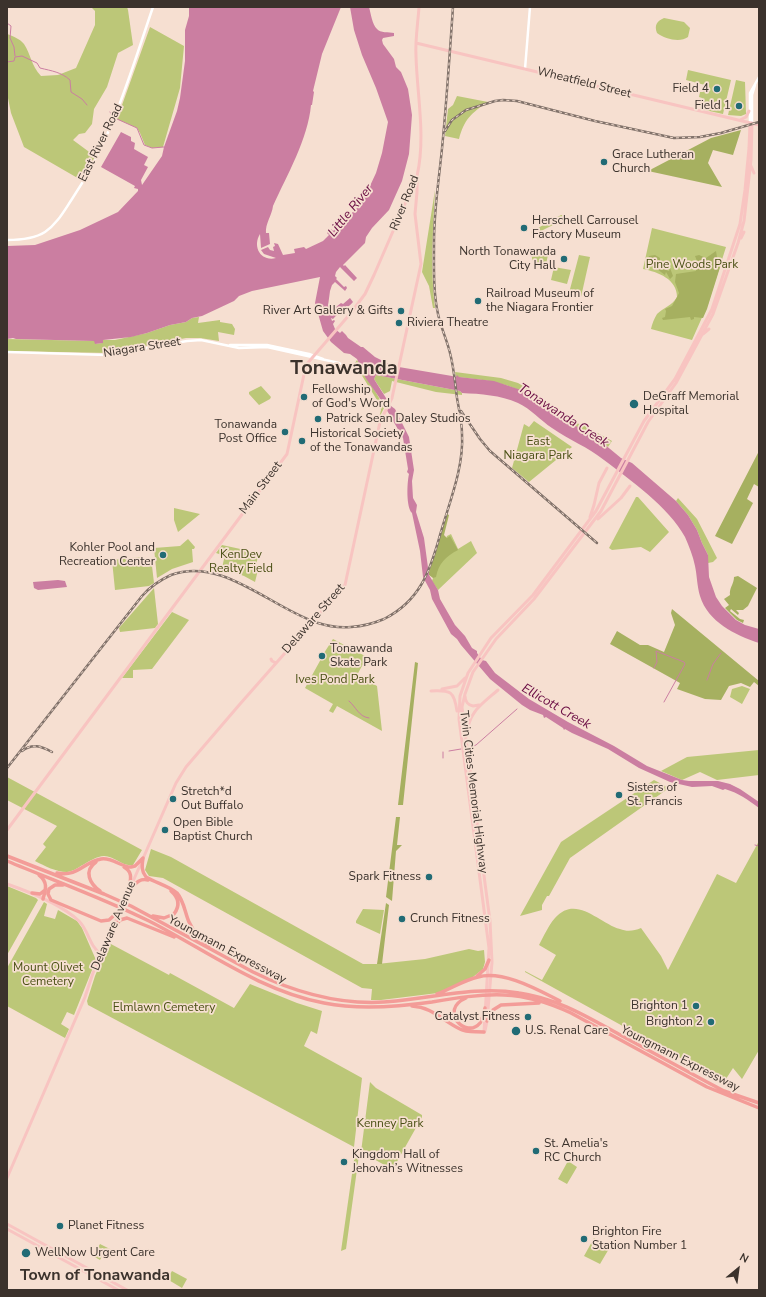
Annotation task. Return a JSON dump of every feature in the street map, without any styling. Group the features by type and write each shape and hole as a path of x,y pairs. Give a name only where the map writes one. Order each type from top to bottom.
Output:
{"highway":[{"name":"Youngmann Expressway","path":"7,856 131,906 271,981 301,992 340,1000 369,1002 395,1002 482,990 520,993 545,998 570,1007 707,1082 759,1103"},
{"path":"48,872 65,875 72,874 96,860 103,859 131,867 135,866 143,858"},
{"path":"143,858 142,866 146,878 176,892 183,903 193,930 216,952"},
{"path":"104,894 92,884 88,876 93,864 101,860 111,862 129,870 131,877 129,890"},
{"name":"Youngmann Expressway","path":"7,861 114,904 248,975 304,999 340,1006 369,1007 403,1005 482,995 518,996 534,999 571,1013 707,1087 759,1108"},
{"path":"25,868 41,877 52,900 98,920 104,921 109,920 120,910"},
{"path":"129,890 138,881 146,879 167,888 176,896 178,906 176,911 171,916 161,918 143,912"},
{"path":"32,893 40,894 57,885 70,886"},
{"path":"43,899 48,889"},
{"path":"113,928 121,920 127,918 188,943"},
{"path":"474,978 485,969 489,960"},
{"path":"429,997 474,978 480,976 490,976 510,978 519,981 570,1007"},
{"path":"473,996 461,1000 456,1005 454,1015 459,1024 466,1028 476,1026 480,1021 485,1008"},
{"path":"487,1021 493,1010 501,1005 532,1002 550,1004"},
{"path":"403,1005 427,1009 460,1029 469,1032 484,1032"}],"main road":[{"name":"East River Road","path":"7,240 31,238 50,229 60,217 87,176 119,108 153,7"},
{"name":"River Road","path":"286,454 306,366 312,356 344,322 360,302 372,281 417,176 420,159 420,129 416,43 420,7"},
{"path":"525,69 530,7"},
{"name":"Wheatfield Street","path":"416,43 759,125"},
{"path":"630,451 652,416 676,383 713,314 738,243 744,221 751,165 751,123 749,111 750,93 758,78"},
{"path":"587,527 601,511 646,418 675,379 712,309 740,224 749,155 752,95 758,78"},
{"path":"739,120 746,116 749,111"},
{"path":"751,165 754,173"},
{"name":"Delaware Street","path":"175,784 189,763 345,585 380,422 392,398 421,261 415,214 417,176"},
{"path":"747,200 751,190"},
{"path":"738,243 744,232"},
{"path":"720,295 722,302"},
{"path":"702,335 709,329"},
{"name":"Niagara Street","path":"7,352 107,355 194,340 228,345 263,344 339,362 348,368"},
{"path":"675,391 676,383"},
{"path":"652,416 660,410"},
{"name":"Main Street","path":"7,830 286,454"},
{"path":"587,527 599,483 607,468"},
{"path":"587,527 621,498 630,486"},
{"name":"Twin Cities Memorial Highway","path":"484,1032 485,1008 490,976 489,960 484,904 459,719 461,691 482,655 534,599 587,527"},
{"path":"271,659 276,663"},
{"path":"459,719 455,698 452,694 444,690 431,691 457,686 471,672"},
{"name":"Twin Cities Memorial Highway","path":"471,672 462,706 490,921 492,949 487,1021 484,1032"},
{"path":"465,694 467,703 471,706 475,706 479,705 497,689 472,715 467,727 466,742"},
{"name":"Delaware Avenue","path":"7,1178 84,1000 101,954 175,784"},
{"path":"7,884 32,893 78,920 84,928 93,947 101,954"},
{"path":"7,1224 127,1290"},
{"path":"7,1229 118,1290"},
{"path":"77,1268 79,1263"},
{"path":"114,1288 116,1284"}],"green space":[{"path":"91,7 127,7 133,45 118,53 107,87 94,109 92,124 85,133 79,134 73,140 96,157 89,171 81,180 24,147 11,113 7,93 7,34 18,39 24,44 35,68 41,76 58,75 76,68 95,25 95,11"},
{"path":"664,18 684,22 690,28 688,37 681,40 672,40 657,33 657,24"},
{"path":"150,27 184,46 180,88 163,147 152,148 145,145 137,128 117,119"},
{"path":"688,70 731,80 723,114 700,109 702,98 699,97 700,92 703,92 705,85 686,80"},
{"path":"736,80 745,82 746,114 741,116 728,115"},
{"path":"457,96 488,102 469,118 463,127 459,139 445,136 448,109 453,105"},
{"path":"741,130 733,155 713,150 708,163 722,187 648,171 711,138"},
{"path":"435,190 432,263 435,308 433,308 429,286 422,272"},
{"path":"563,215 561,221 533,235 531,232"},
{"name":"Pine Woods Park","path":"652,228 726,247 708,304 692,340 651,329 657,314 673,302 677,297 674,285 666,277 643,269"},
{"path":"533,248 547,252 548,255 545,269 533,262"},
{"path":"716,251 718,263 722,261 703,318 694,317 694,319 691,320 690,317 663,320 662,318 665,317 665,309 672,306 679,293 675,282 676,274 696,271 696,268 690,264 697,261 695,256 699,255 706,258"},
{"path":"579,255 590,257 581,297 569,293"},
{"path":"655,255 660,258 660,263 663,264 666,270 669,271 670,268 673,276 670,279 666,272 665,275 657,269 653,270 656,266 655,263 652,263 653,260 648,259 649,256"},
{"path":"554,267 571,270 567,284 551,280"},
{"path":"199,317 198,323 220,320 220,322 232,324 235,329 234,335 218,332 219,341 200,338 186,338 109,353 7,351 7,339 95,341 95,344 102,343 103,340 115,340 147,333"},
{"path":"357,360 384,408 379,418 381,410 380,405 361,374 353,366"},
{"path":"455,372 501,378 518,383 539,395 536,400 517,389 498,383 456,377"},
{"path":"376,375 460,391 462,395 436,392 392,381 390,391 384,394 374,379"},
{"path":"261,386 271,397 259,405 249,394 249,392"},
{"name":"East Niagara Park","path":"534,421 572,447 529,482 512,468 524,424 529,427"},
{"path":"577,423 612,441 608,447 598,439 575,426"},
{"path":"759,451 759,487 754,484 747,499 753,503 732,544 715,536"},
{"path":"636,497 638,497 669,532 650,552 641,547 612,550 609,548"},
{"path":"678,498 697,519 717,558 713,562 708,563 708,555 697,530 688,515 676,501"},
{"path":"174,508 200,514 178,532 174,520"},
{"path":"447,514 449,515 444,535 447,538 450,536 458,550 443,561 436,577 433,578 429,575 429,572"},
{"path":"451,534 458,549 471,541 477,553 438,590 432,581 447,536"},
{"path":"188,539 195,547 192,549 193,562 172,569 157,578 154,548 180,546"},
{"name":"KenDev Realty Field","path":"222,545 259,553 256,565 259,566 255,582 244,576 222,568 224,559 222,555 216,553"},
{"path":"142,557 143,567 152,566 154,583 149,586 115,590 112,560"},
{"path":"738,576 757,588 748,606 743,610 736,610 739,613 738,615 731,609 730,611 740,619 744,620 743,623 737,620 725,608 729,605 724,599 730,595 734,577"},
{"path":"154,588 158,624 155,628 120,632 119,628"},
{"path":"672,609 759,681 759,686 754,682 750,687 741,683 729,686 721,700 705,699 677,689 680,683 610,644 617,631 640,645 648,645 664,652 675,625 671,613"},
{"path":"172,612 189,620 152,669 133,670 133,678 122,678"},
{"name":"Ives Pond Park","path":"333,639 367,657 357,675 377,686 382,731 337,706 333,713 329,711 333,704 305,688 321,659 319,657 322,652 324,653"},
{"path":"415,662 418,663 403,805 398,805"},
{"path":"742,686 750,689 742,704 730,697 732,689"},
{"path":"759,750 759,775 717,780 700,772 682,780 661,771 687,757"},
{"path":"7,777 142,850 133,865 125,864 108,856 104,856 94,859 75,870 63,872 35,861 46,847 43,844 57,826 7,800"},
{"path":"654,780 669,788 570,858 549,896 547,896 542,905 542,910 520,916 561,842"},
{"path":"396,817 400,817 397,845 402,845 396,851 392,901 386,897"},
{"path":"759,841 759,1050 742,1079 733,1068 724,1082 525,972 542,980 556,955 539,945 555,918 563,911 571,909 579,909 588,912 612,926 625,931 641,928 661,956 668,970 717,874 736,883"},
{"path":"151,849 171,857 363,964 425,959 469,949 478,951 484,950 485,962 483,969 473,977 438,993 371,1000 372,989 362,988 163,878 149,876 145,870"},
{"name":"Mount Olivet Cemetery","path":"7,886 38,900 7,955"},
{"name":"Mount Olivet Cemetery","path":"44,902 47,904 44,916 55,919 58,910 77,921 82,928 96,960 74,1015 67,1012 61,1024 69,1029 65,1038 7,1006 7,968"},
{"path":"386,903 389,905 382,964 377,964"},
{"path":"363,909 384,910 380,934 356,923"},
{"name":"Elmlawn Cemetery","path":"109,943 169,975 170,973 234,1008 250,984 297,1003 322,1011 317,1034 311,1031 304,1046 362,1078 354,1147 88,1005 87,1001 95,976"},
{"name":"Kenney Park","path":"370,1082 376,1088 422,1115 394,1167 390,1168 361,1152"},
{"path":"355,1153 359,1155 346,1249 341,1251"},
{"path":"568,1161 577,1167 567,1184 558,1179"},
{"path":"594,1238 610,1247 600,1264 584,1256"},
{"path":"100,1244 114,1251 110,1258 103,1254 100,1260 93,1256"},
{"path":"172,1271 187,1279 182,1288 167,1279"}],"shaded area":[{"path":"189,7 341,7 322,54 313,91 312,105 306,131 296,157 273,206 266,230 266,233 269,233 270,244 261,248 260,234 258,239 257,244 259,252 262,256 271,259 276,258 264,254 261,250 268,247 270,250 274,251 274,243 278,244 283,255 295,253 294,249 304,247 306,249 323,241 329,235 327,233 331,229 333,231 357,208 368,190 365,188 369,188 376,173 382,153 388,122 362,55 354,30 350,7 369,7 375,27 382,32 394,33 394,36 383,38 382,40 383,44 394,59 396,67 401,72 408,89 412,115 409,154 402,181 389,210 372,228 366,237 365,243 343,265 345,265 357,278 354,281 340,267 336,272 336,279 347,288 345,291 335,282 330,291 328,306 330,306 331,311 350,298 353,302 333,319 331,318 332,321 335,321 333,324 335,329 340,333 342,331 348,338 363,347 375,357 393,366 456,377 457,375 459,377 494,381 524,391 561,418 598,439 621,458 632,463 676,501 688,515 697,530 708,555 709,577 716,597 722,606 736,620 745,625 759,629 759,643 732,631 709,613 700,596 691,551 678,526 648,495 598,455 543,422 523,405 511,400 490,395 462,393 460,391 376,375 374,379 391,406 395,409 409,437 414,470 412,481 413,498 417,505 416,512 424,538 429,575 438,590 440,599 455,625 465,636 472,648 477,651 482,660 486,661 495,673 529,699 647,766 682,780 718,781 730,784 759,802 759,808 739,795 725,789 723,790 712,786 692,787 670,782 639,768 608,749 565,729 564,730 546,717 544,718 543,715 522,705 490,679 457,639 451,634 432,599 430,590 423,577 420,551 408,500 407,489 409,474 407,472 408,469 403,438 381,400 365,377 357,359 350,354 344,353 331,342 323,331 315,303 320,277 252,291 239,296 234,301 202,316 192,318 186,322 170,325 131,337 103,340 103,343 95,344 94,341 7,339 7,246 35,245 80,230 118,212 138,191 138,189 134,188 135,186 101,167 121,132 131,137 131,141 135,143 134,149 148,157 144,165 148,167 141,180 142,185 162,156 180,98 185,61 185,30 189,16"},
{"path":"58,580 65,581 67,587 38,590 34,588 33,582"}],"waterway":[{"path":"7,23 11,26 10,38 14,47 15,56"},
{"path":"7,62 14,61 15,57 22,56 37,63 40,68 63,75 70,80 71,92 82,99 87,105"},
{"path":"110,112 113,117"},
{"path":"117,119 137,128 144,145 152,148 164,147"},
{"path":"654,668 657,662 656,651 684,662 685,664 664,702"},
{"path":"707,680 713,664 721,653"},
{"path":"349,701 360,714 369,718"},
{"path":"469,748 476,745 517,709"},
{"path":"449,751 461,749"},
{"path":"443,752 443,758"},
{"path":"755,845 759,846"}],"railway":[{"path":"7,768 142,596 155,584 171,575 190,571 209,572 228,578 246,586 300,616 334,627 359,626 384,619 407,603 422,584 432,561 451,498 461,460 462,447 462,425 453,370 449,348 438,314 434,278 435,216 453,7"},
{"path":"445,131 452,120 466,110 503,100 517,101 595,121 674,138 700,137 721,133 759,122"},
{"path":"461,411 490,451 597,543"},
{"path":"22,751 26,748 37,746 52,752"}],"place":[{"name":"Field 4","path":"717,89"},
{"name":"Field 1","path":"739,106"},
{"name":"Grace Lutheran Church","path":"604,162"},
{"name":"Herschell Carrousel Factory Museum","path":"524,228"},
{"name":"North Tonawanda City Hall","path":"564,259"},
{"name":"Railroad Museum of the Niagara Frontier","path":"478,301"},
{"name":"River Art Gallery & Gifts","path":"401,311"},
{"name":"Riviera Theatre","path":"399,323"},
{"name":"Fellowship of God's Word","path":"304,397"},
{"name":"DeGraff Memorial Hospital","path":"634,404"},
{"name":"Patrick Sean Daley Studios","path":"318,419"},
{"name":"Tonawanda Post Office","path":"285,432"},
{"name":"Historical Society of the Tonawandas","path":"302,441"},
{"name":"Kohler Pool and Recreation Center","path":"163,555"},
{"name":"Tonawanda Skate Park","path":"322,656"},
{"name":"Sisters of St. Francis","path":"619,795"},
{"name":"Stretch*d Out Buffalo","path":"173,799"},
{"name":"Open Bible Baptist Church","path":"165,830"},
{"name":"Spark Fitness","path":"429,877"},
{"name":"Crunch Fitness","path":"402,919"},
{"name":"Brighton 1","path":"696,1006"},
{"name":"Catalyst Fitness","path":"528,1017"},
{"name":"Brighton 2","path":"711,1022"},
{"name":"U.S. Renal Care","path":"516,1031"},
{"name":"St. Amelia's RC Church","path":"536,1151"},
{"name":"Kingdom Hall of Jehovah’s Witnesses","path":"344,1162"},
{"name":"Planet Fitness","path":"60,1226"},
{"name":"Brighton Fire Station Number 1","path":"584,1239"},
{"name":"WellNow Urgent Care","path":"26,1253"}],"district":[{"name":"Tonawanda","path":"344,369"},
{"name":"Town of Tonawanda","path":"95,1276"}],"water label":[{"name":"Little River","path":"351,211"},
{"name":"Tonawanda Creek","path":"563,416"},
{"name":"Ellicott Creek","path":"556,707"}]}
